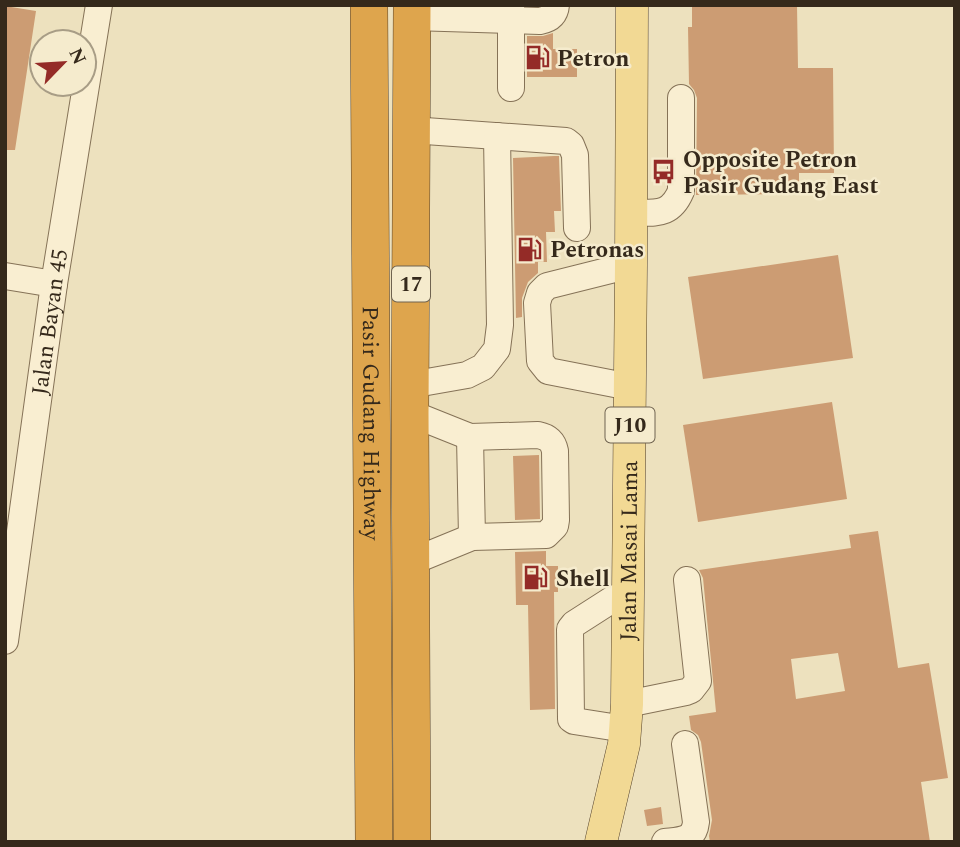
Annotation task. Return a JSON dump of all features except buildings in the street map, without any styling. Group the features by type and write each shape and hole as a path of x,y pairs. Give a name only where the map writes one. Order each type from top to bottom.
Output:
{"highway":[{"path":"343,5 350,66 369,175"},
{"name":"Pasir Gudang Highway","path":"369,5 374,842"},
{"name":"Pasir Gudang Highway","path":"412,11 412,842"}],"main road":[{"name":"Jalan Masai Lama","path":"601,842 624,744 626,717 632,5"}],"street":[{"name":"Jalan Bayan 45","path":"5,641 54,284 99,5"},
{"path":"412,11 510,13 546,20 555,11 556,5"},
{"path":"510,13 511,88"},
{"path":"631,213 670,209 681,191 681,98"},
{"path":"411,130 566,141 575,155 577,228"},
{"path":"410,399 483,367 497,349 500,325 497,136"},
{"path":"630,387 548,371 543,367 540,361 537,303 540,293 547,286 631,265"},
{"path":"5,276 54,284"},
{"path":"410,399 470,437 538,435 550,440 555,451 556,520 551,531 540,536 472,537 411,562"},
{"path":"470,437 472,537"},
{"path":"628,593 613,599 570,629 570,719 574,722 626,717 691,690 698,681 687,580"},
{"path":"665,842 688,837 696,828 685,744"}],"place":[{"name":"Petron","path":"537,58"},
{"name":"Opposite Petron Pasir Gudang East","path":"663,172"},
{"name":"Petronas","path":"530,249"},
{"name":"Shell","path":"536,578"}]}
